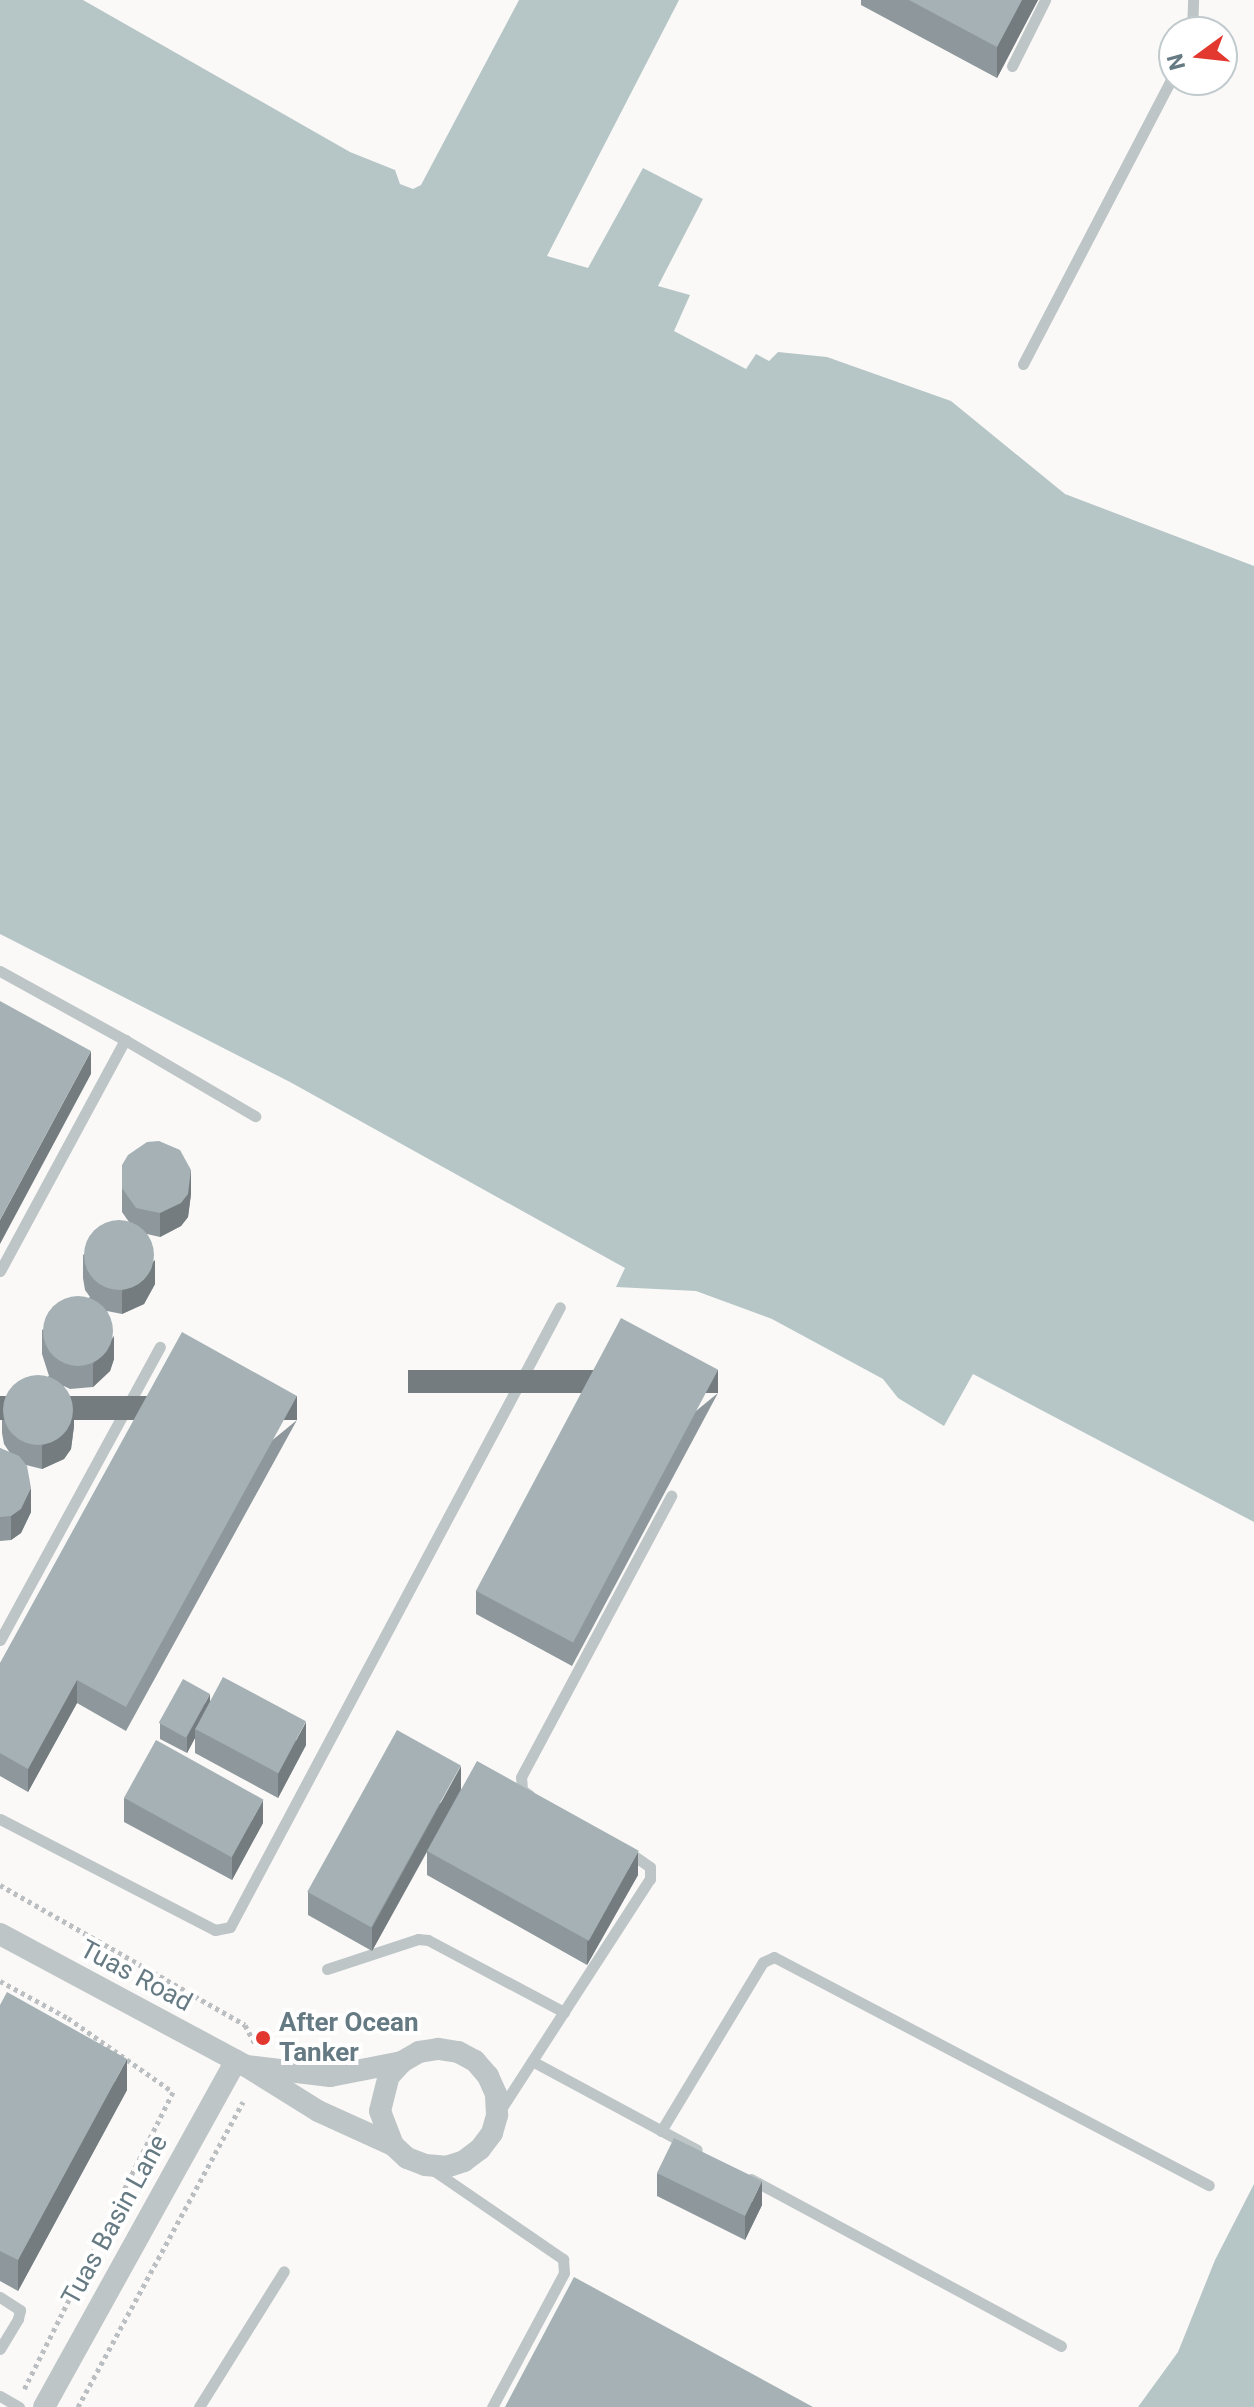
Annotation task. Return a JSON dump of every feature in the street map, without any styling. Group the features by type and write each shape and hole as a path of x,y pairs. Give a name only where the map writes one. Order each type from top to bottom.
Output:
{"street":[{"name":"Tuas Road","path":"0,1934 250,2067 318,2111 393,2145 407,2158 425,2165"},
{"name":"Tuas Road","path":"250,2067 330,2076 402,2062 419,2052 438,2049 458,2052 475,2061 488,2076 496,2094 497,2115"},
{"path":"393,2145 380,2111 386,2084 402,2062"},
{"name":"Tuas Basin Lane","path":"44,2407 250,2067"},
{"path":"425,2165 446,2167 464,2161 480,2149 492,2133 497,2115"}],"lane":[{"path":"1012,66 1045,0"},
{"path":"1023,364 1163,96"},
{"path":"0,971 255,1116"},
{"path":"0,1271 125,1040"},
{"path":"0,1819 215,1930 230,1927 560,1307"},
{"path":"0,1640 160,1347"},
{"path":"541,1802 522,1790 521,1777 671,1496"},
{"path":"497,2115 650,1879 652,1872 646,1861 619,1846"},
{"path":"327,1969 418,1939 428,1940 564,2012"},
{"path":"661,2131 763,1962 774,1957 1209,2185"},
{"path":"532,2061 703,2153"},
{"path":"425,2165 561,2255 564,2267 561,2279 492,2407"},
{"path":"744,2175 1061,2346"},
{"path":"199,2407 284,2271"},
{"path":"561,2279 575,2286"},
{"path":"0,2297 20,2310 0,2349"},
{"path":"0,2396 18,2406"}],"path":[{"path":"0,1885 245,2025 255,2042 250,2067 78,2407"},
{"path":"0,1981 68,2018 173,2092 18,2406"}],"shaded area":[{"path":"0,0 83,0 350,152 395,170 400,184 413,189 421,185 519,0 679,0 547,256 588,268 643,168 703,199 658,286 690,295 674,331 746,369 756,354 769,361 778,352 827,357 951,401 1065,494 1254,566 1254,1522 973,1374 944,1426 898,1398 883,1379 772,1319 696,1291 616,1287 625,1268 290,1082 0,934"},
{"path":"1254,2184 1254,2407 1138,2407 1178,2352 1215,2260"}],"building":[{"path":"909,0 1022,0 997,47"},
{"path":"0,1001 91,1051 0,1220"},
{"path":"159,1141 180,1150 191,1170 188,1194 181,1203 160,1213 136,1208 122,1188 122,1165 128,1155 147,1142"},
{"path":"119,1220 144,1230 154,1255 144,1280 119,1290 94,1280 84,1255 94,1230"},
{"path":"78,1296 103,1306 113,1331 103,1356 78,1366 53,1356 43,1331 53,1306"},
{"path":"621,1318 718,1370 573,1642 476,1591"},
{"path":"182,1332 297,1396 126,1707 77,1680 28,1769 0,1753 0,1663"},
{"path":"38,1375 63,1385 73,1410 63,1435 38,1445 13,1435 3,1410 13,1385"},
{"path":"0,1448 19,1456 27,1466 31,1488 21,1509 11,1516 0,1517"},
{"path":"223,1677 306,1721 278,1773 195,1729"},
{"path":"183,1679 210,1694 186,1738 159,1723"},
{"path":"397,1730 461,1765 371,1927 307,1892"},
{"path":"156,1740 264,1800 232,1857 124,1798"},
{"path":"477,1761 639,1851 589,1941 427,1851"},
{"path":"7,1992 127,2059 18,2260 0,2251 0,2005"},
{"path":"674,2138 762,2181 745,2216 657,2173"},
{"path":"574,2277 813,2407 505,2407"}],"place":[{"name":"After Ocean Tanker","path":"263,2038"}]}
